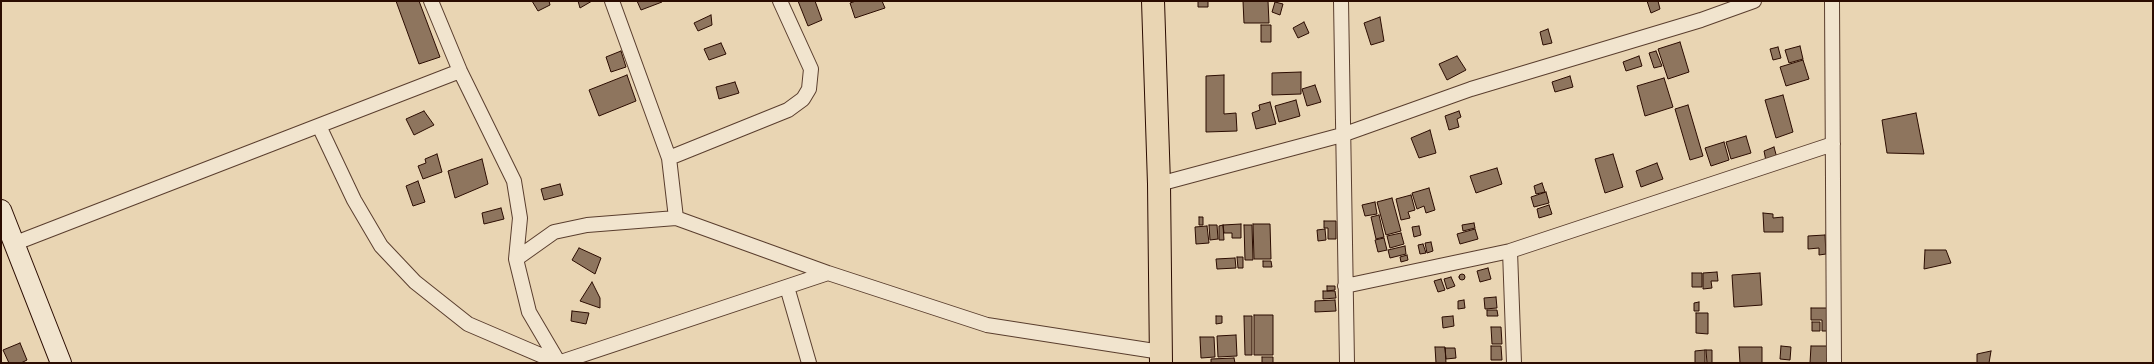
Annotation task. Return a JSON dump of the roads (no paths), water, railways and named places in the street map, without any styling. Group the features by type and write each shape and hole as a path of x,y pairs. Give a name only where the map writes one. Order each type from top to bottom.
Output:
{"main road":[{"path":"1153,1 1159,184 1161,358"},
{"path":"1,210 13,244 61,363"}],"street":[{"path":"431,1 460,71 514,181 520,218 516,259 529,312 559,363"},
{"path":"612,1 669,158 676,218"},
{"path":"669,158 788,110 803,99 810,89 811,69 780,1"},
{"path":"1341,1 1342,135 1347,363"},
{"path":"1159,184 1342,135 1471,89 1701,20 1754,1"},
{"path":"1832,1 1834,363"},
{"path":"13,244 460,71"},
{"path":"319,126 354,200 381,246 415,282 468,324 559,363 828,273"},
{"path":"1345,286 1510,251 1832,144"},
{"path":"516,259 554,232 587,225 676,218 828,273 987,324 1161,358"},
{"path":"1510,251 1514,363"},
{"path":"787,287 809,363"}]}
